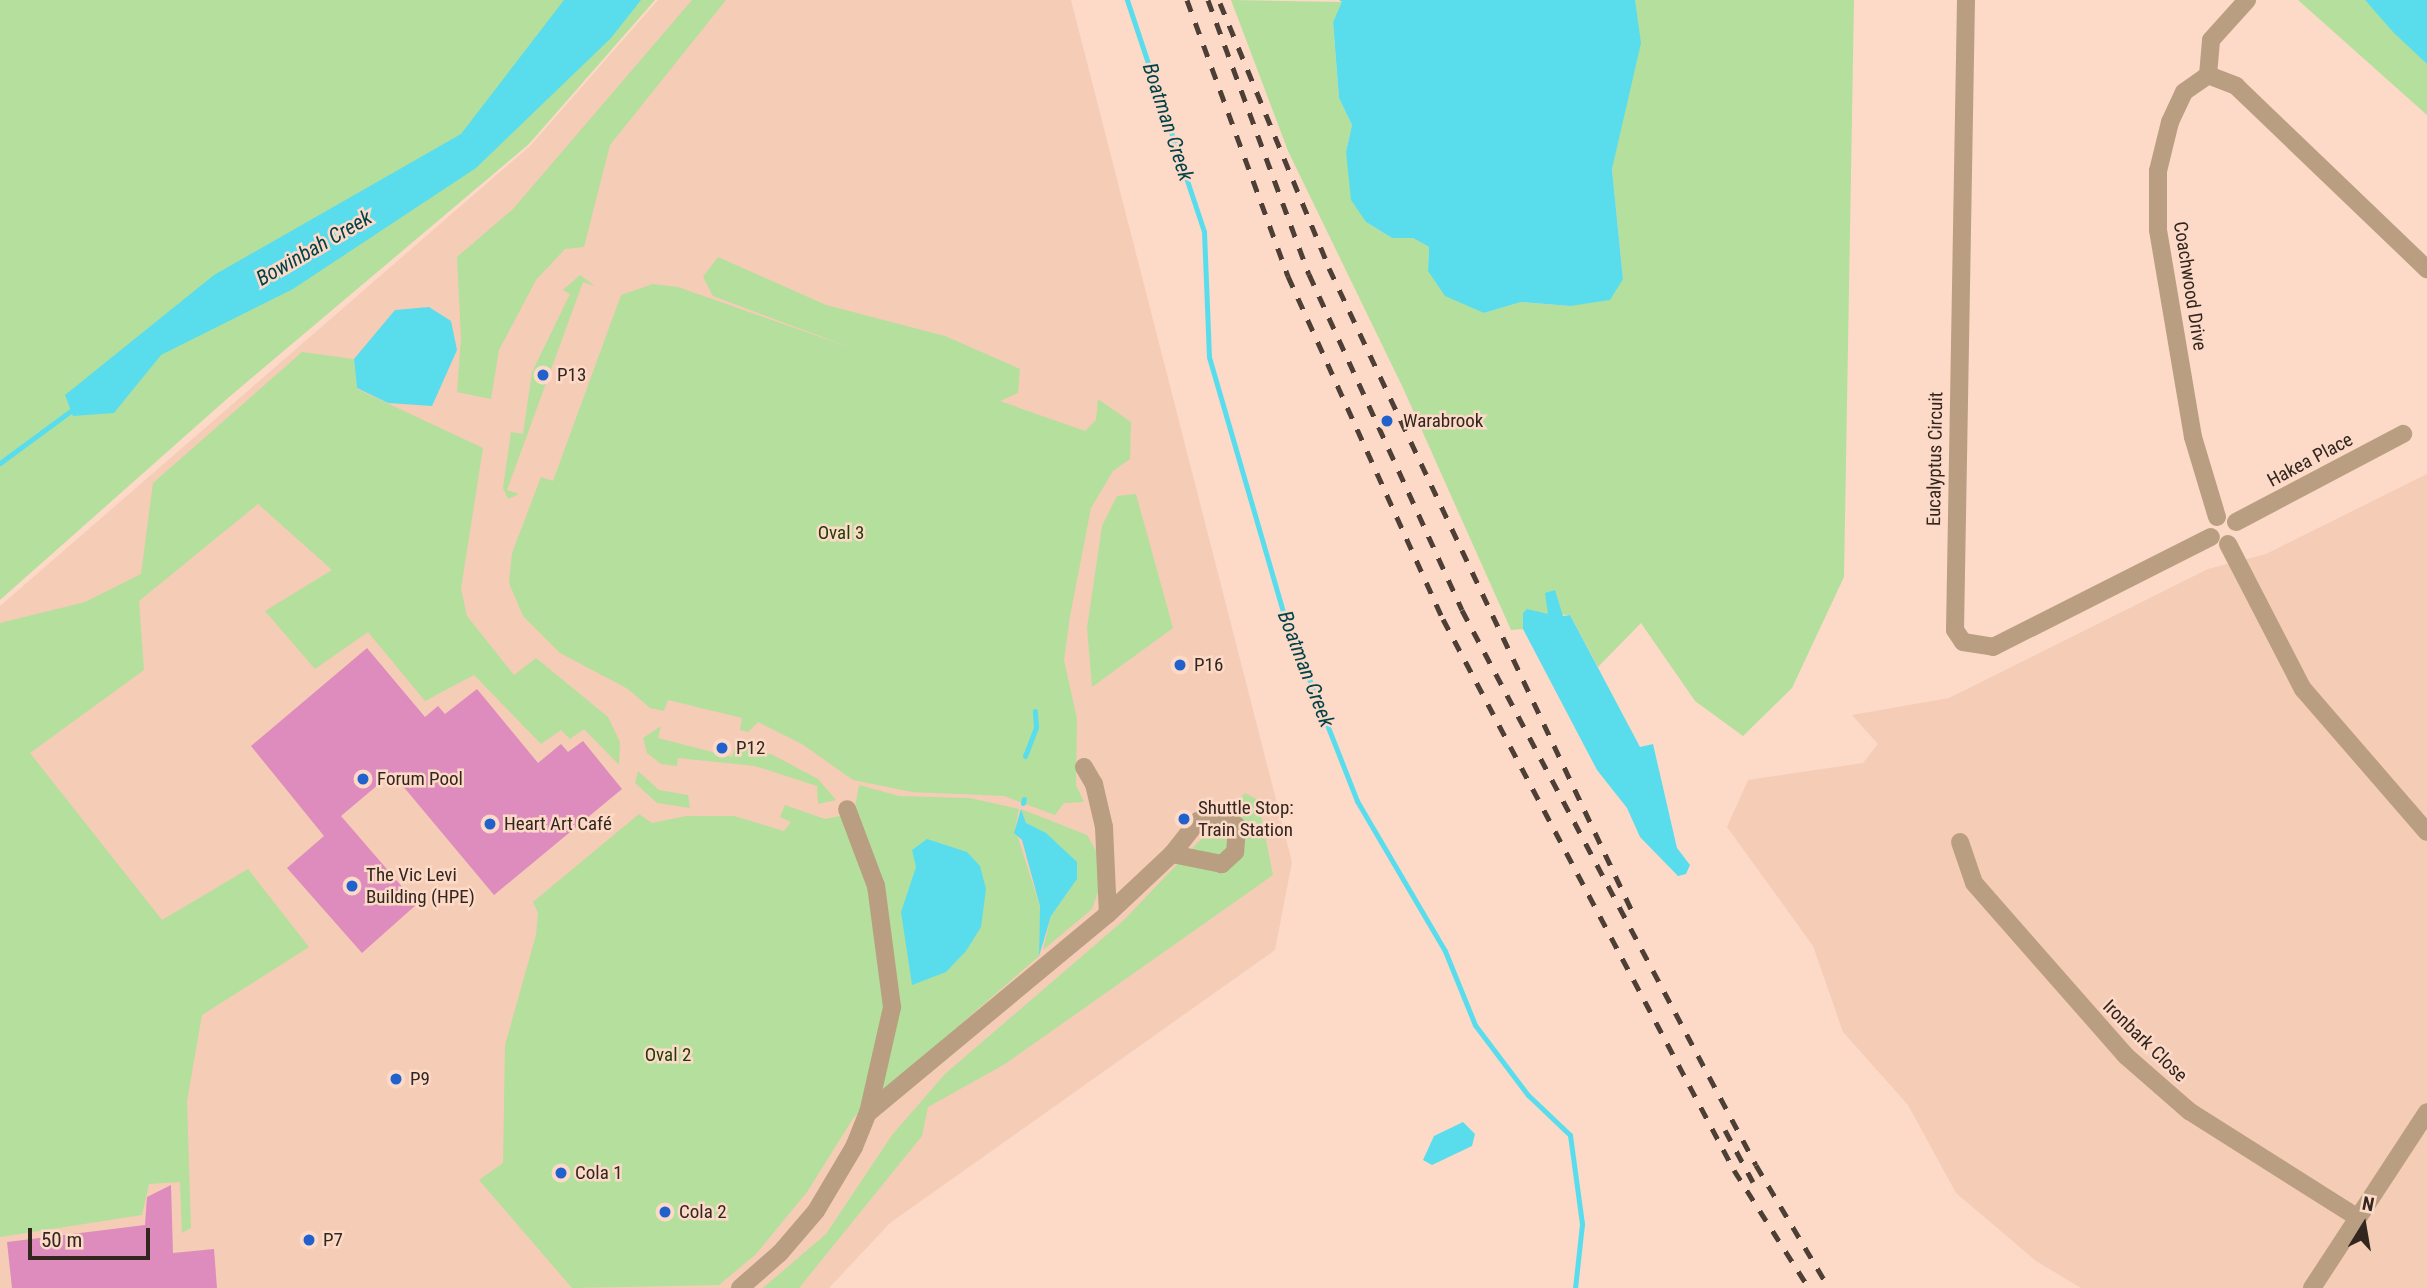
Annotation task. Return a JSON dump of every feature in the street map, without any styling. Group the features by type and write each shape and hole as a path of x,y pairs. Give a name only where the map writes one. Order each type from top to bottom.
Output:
{"street":[{"name":"Eucalyptus Circuit","path":"1966,0 1955,630 1963,642 1993,647 2211,537"},
{"path":"2247,0 2210,40 2208,75 2236,86 2427,269"},
{"name":"Coachwood Drive","path":"2208,75 2185,92 2169,122 2158,171 2158,230 2193,437 2217,517"},
{"name":"Hakea Place","path":"2236,522 2403,434"},
{"path":"2228,544 2238,533 2236,522 2217,517 2211,537 2228,544 2303,689 2427,832"},
{"path":"1084,767 1094,784 1104,827 1108,914"},
{"path":"740,1288 780,1253 816,1211 868,1113 892,1007 876,886 847,809"},
{"name":"Ironbark Close","path":"1960,842 1973,883 2126,1056 2189,1111 2355,1216"},
{"path":"868,1113 1108,914 1172,854"},
{"path":"2312,1288 2355,1216 2427,1112"}],"shaded area":[{"path":"658,0 1071,0 1292,862 1275,950 890,1223 829,1288 0,1288 0,606 530,146"},
{"path":"2427,474 2427,1288 2081,1288 2036,1261 1956,1193 1908,1105 1843,1032 1813,946 1727,827 1748,780 1863,763 1878,744 1852,715 1949,698 2208,569 2266,554"}],"green space":[{"path":"0,0 655,0 529,144 228,398 0,600"},
{"path":"692,0 726,0 610,145 584,247 565,249 536,280 499,350 491,399 457,392 461,338 457,257 513,209"},
{"path":"1231,0 1343,2 1333,22 1339,98 1352,125 1346,152 1366,222 1392,238 1413,238 1429,247 1428,271 1484,313 1521,302 1570,306 1623,279 1612,169 1635,0 1854,0 1844,577 1792,688 1743,736 1695,701 1641,623 1598,667 1570,615 1523,613 1523,629 1511,630 1403,388 1288,151"},
{"path":"2298,0 2365,0 2427,64 2427,115"},
{"name":"Oval 3","path":"718,257 826,305 945,336 1020,369 1018,393 1000,401 1085,431 1096,420 1098,399 1131,422 1130,459 1113,471 1091,508 1064,660 1077,719 1076,785 1084,802 1064,803 1055,815 1004,796 912,792 853,780 802,744 758,722 748,732 740,730 742,718 668,700 664,711 650,708 628,689 560,653 523,616 509,583 512,553 541,477 553,481 621,295 653,284 678,287 857,350 713,296 703,277"},
{"path":"580,275 595,286 583,282 507,490 519,494 508,499 503,488 511,432 523,434 532,372 570,294 563,290"},
{"path":"302,352 354,359 357,389 483,448 461,589 467,616 514,675 536,658 608,717 620,742 619,765 584,729 570,739 561,730 541,744 474,675 425,701 368,632 315,669 265,611 332,570 258,504 139,601 144,670 30,753 162,920 248,869 309,947 202,1015 187,1101 191,1228 182,1233 180,1182 149,1184 142,1215 0,1237 0,623 85,602 141,574 153,483"},
{"path":"1136,494 1173,628 1092,687 1087,628 1102,526 1117,496"},
{"path":"661,726 658,738 732,757 736,744 773,755 818,779 836,800 818,804 817,786 755,766 678,758 677,766 661,764 647,753 643,738"},
{"path":"638,771 659,790 688,795 690,808 657,803 635,783"},
{"name":"Oval 2","path":"859,785 899,796 970,798 1019,809 1015,829 1040,906 1039,956 854,1117 807,1192 756,1254 719,1285 572,1288 479,1180 503,1163 505,1045 536,935 538,913 533,902 639,814 652,823 686,816 734,816 784,831 791,822 780,817 785,805 825,819 854,813"},
{"path":"1245,793 1258,800 1273,875 1005,1064 928,1107 922,1136 799,1288 763,1288 826,1234 892,1135 945,1074 1124,920"},
{"path":"1021,809 1087,835 1098,854 1099,889 1092,909 1043,950 1051,916 1077,879 1077,862 1026,823"}],"water":[{"path":"564,0 641,0 611,38 476,168 293,289 161,355 114,413 73,416 65,395 214,275 461,134"},
{"path":"1339,0 1635,0 1641,43 1612,169 1623,279 1610,300 1570,306 1521,302 1484,313 1445,296 1428,271 1429,247 1413,238 1392,238 1366,222 1351,200 1346,152 1352,125 1339,98 1333,22 1342,2"},
{"path":"2365,0 2427,0 2427,64 2393,32"},
{"path":"429,307 451,321 457,350 432,406 388,403 357,388 354,359 395,310"},
{"path":"1555,590 1563,616 1570,615 1640,747 1653,744 1677,848 1690,865 1686,874 1678,876 1640,837 1627,808 1597,770 1523,629 1523,613 1527,609 1548,614 1545,593"},
{"path":"1021,809 1026,823 1046,833 1077,862 1077,879 1051,916 1039,956 1040,906 1022,840 1014,833"},
{"path":"927,839 967,852 980,866 986,889 981,927 966,951 946,972 912,985 901,912 916,867 912,850"},
{"path":"1463,1122 1475,1134 1472,1146 1432,1165 1423,1160 1434,1136"}],"building":[{"path":"367,648 425,717 438,706 445,714 477,689 538,763 561,744 568,752 583,741 622,789 494,895 392,773 341,816 417,904 362,953 287,868 324,836 251,746"},
{"path":"171,1185 173,1253 214,1249 217,1288 12,1288 7,1242 145,1225 147,1197"}],"waterway":[{"name":"Boatman Creek","path":"1127,0 1204,232 1209,357 1285,618 1357,801 1445,951 1475,1025 1528,1095 1570,1135 1582,1224 1575,1288"},
{"name":"Bowinbah Creek","path":"0,463 76,407"},
{"path":"1025,756 1036,727 1035,711"},
{"path":"1023,803 1024,799"}],"railway":[{"path":"1187,0 1288,276 1443,619 1734,1170 1809,1288"},
{"path":"1208,0 1309,274 1462,610 1756,1165 1829,1288"},
{"path":"1220,3 1329,268 1632,911"},
{"path":"1725,1130 1753,1182"}],"place":[{"name":"P13","path":"543,375"},
{"name":"Warabrook","path":"1387,421"},
{"name":"P16","path":"1180,665"},
{"name":"P12","path":"722,748"},
{"name":"Forum Pool","path":"363,779"},
{"name":"Shuttle Stop: Train Station","path":"1184,819"},
{"name":"Heart Art Café","path":"490,824"},
{"name":"The Vic Levi Building (HPE)","path":"352,886"},
{"name":"P9","path":"396,1079"},
{"name":"Cola 1","path":"561,1173"},
{"name":"Cola 2","path":"665,1212"},
{"name":"P7","path":"309,1240"}]}
